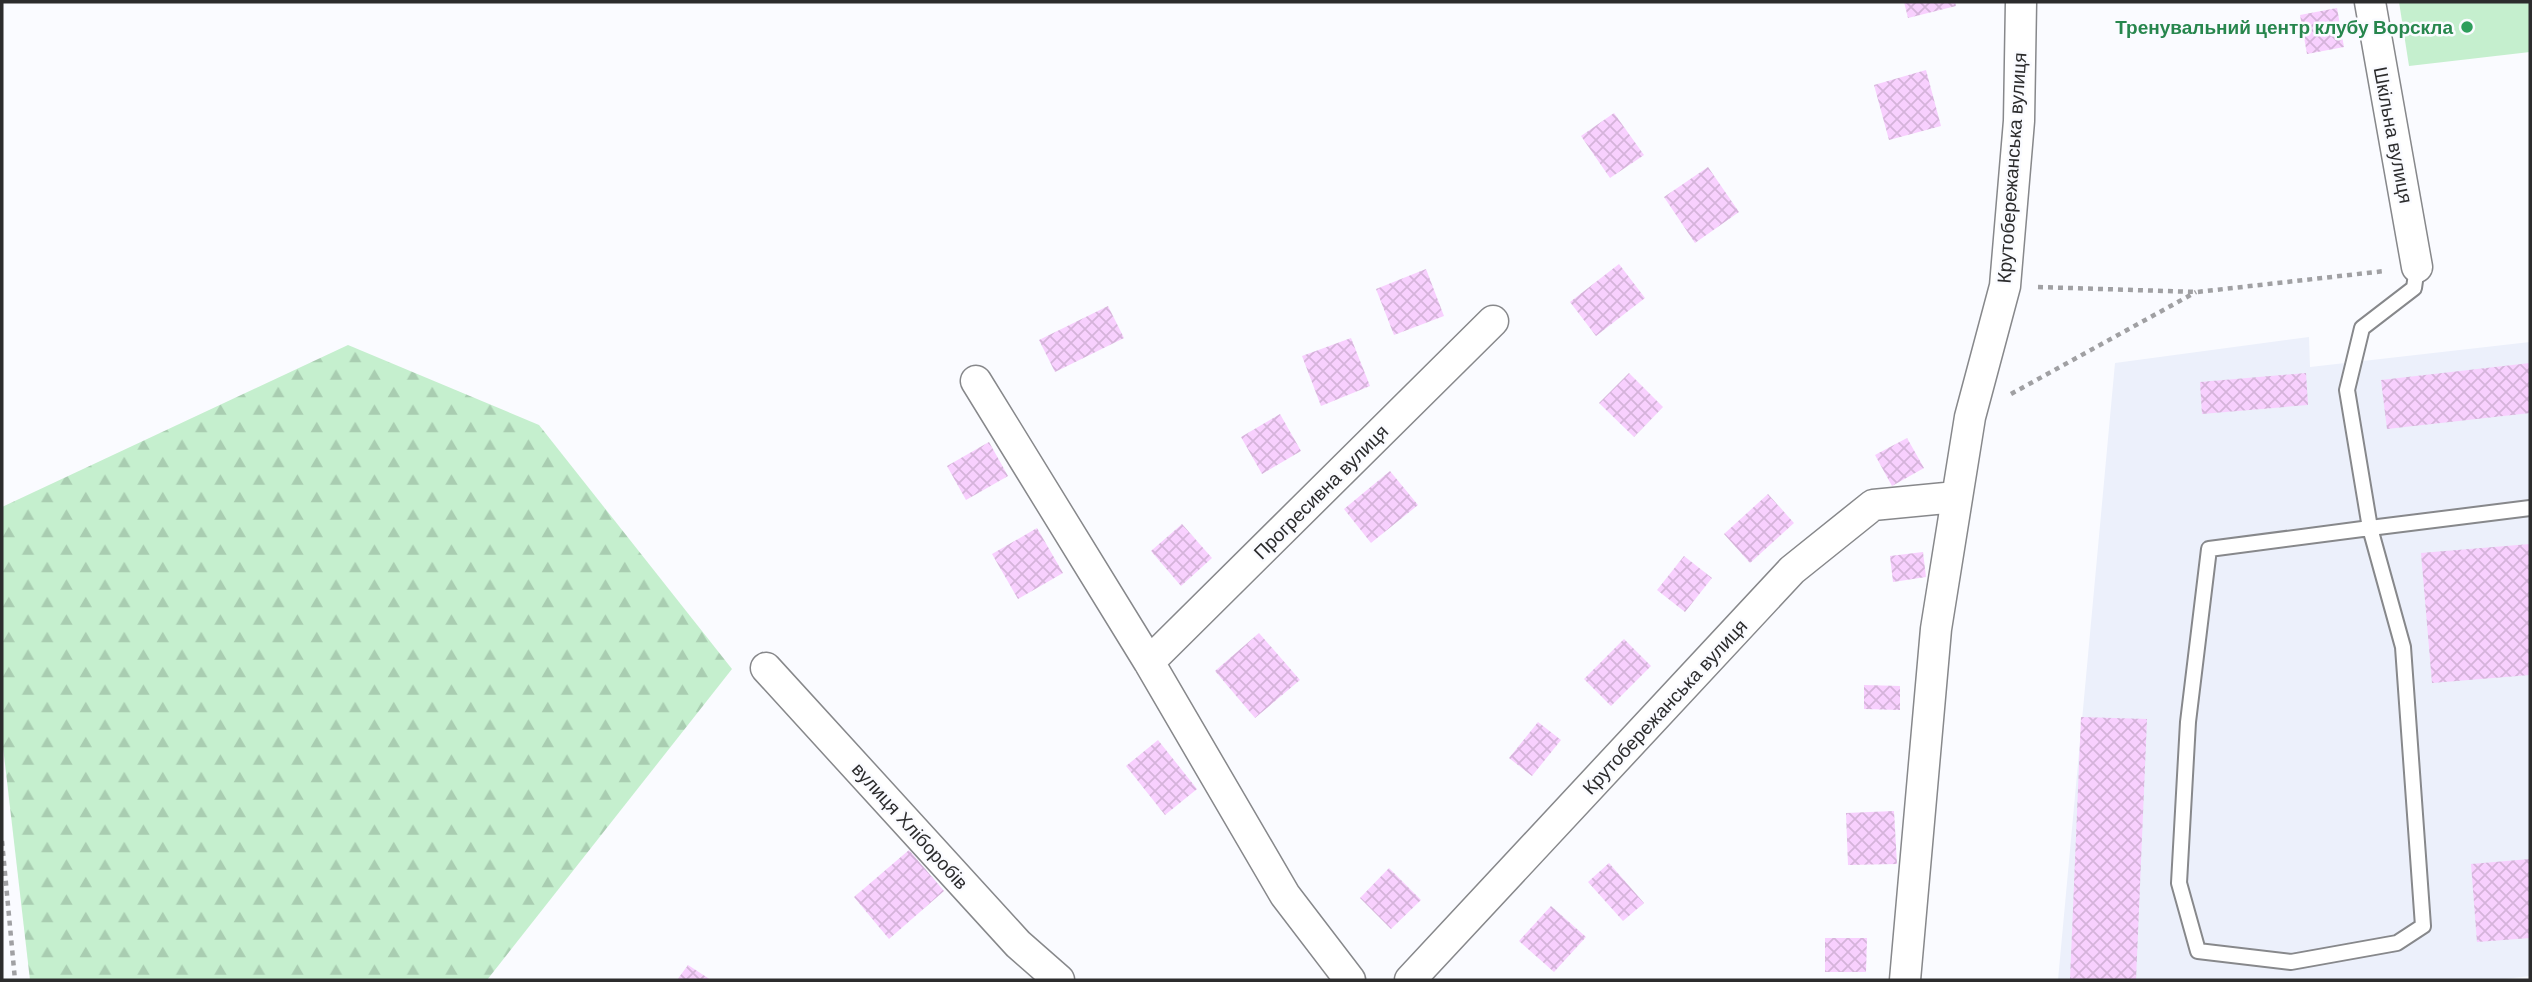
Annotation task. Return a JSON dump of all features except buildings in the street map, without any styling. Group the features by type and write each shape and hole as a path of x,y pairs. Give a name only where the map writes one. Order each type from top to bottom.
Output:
{"street":[{"name":"Крутобережанська вулиця","path":"1905,980 1936,629 1969,417 2005,286 2019,121 2021,2"},
{"name":"Шкільна вулиця","path":"2370,2 2417,267"},
{"name":"Прогресивна вулиця","path":"1149,662 1493,321"},
{"path":"976,381 1149,662 1285,895 1350,980"},
{"name":"Крутобережанська вулиця","path":"1410,980 1792,570 1873,505 1956,497"},
{"name":"вулиця Хліборобів","path":"766,668 1018,944 1059,980"}],"lane":[{"path":"2417,267 2414,288 2362,328 2347,390 2370,528 2403,648 2423,926 2397,943 2291,962 2198,951 2179,883 2188,722 2209,549 2370,528 2530,508"}],"path":[{"path":"2005,286 2197,292 2417,267"},
{"path":"1969,417 2197,292"},
{"path":"2,841 15,980"}],"shaded area":[{"path":"2309,337 2310,367 2530,342 2530,976 2498,980 2058,980 2115,363"}],"green space":[{"name":"Тренувальний центр клубу Ворскла","path":"2399,2 2530,2 2530,52 2409,66"},
{"path":"348,345 539,425 732,669 487,980 30,980 2,738 2,507"}],"place":[{"name":"Тренувальний центр клубу Ворскла","path":"2467,27"}]}
